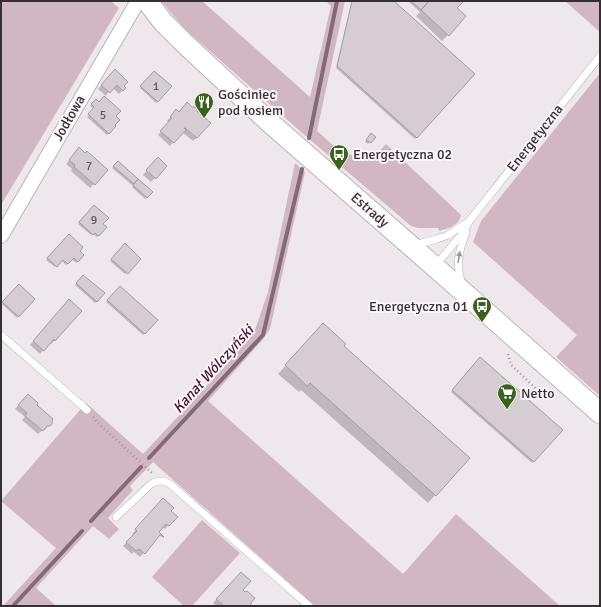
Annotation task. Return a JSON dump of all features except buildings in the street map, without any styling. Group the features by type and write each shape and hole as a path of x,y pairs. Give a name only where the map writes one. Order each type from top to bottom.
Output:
{"main road":[{"name":"Estrady","path":"147,1 163,22 185,44 269,122 600,413"}],"street":[{"name":"Jodłowa","path":"1,236 138,1"}],"lane":[{"name":"Energetyczna","path":"435,267 462,234 470,220 600,56"},
{"name":"Energetyczna","path":"411,246 448,235 470,220"},
{"name":"Energetyczna","path":"466,294 458,270 458,262 470,220"},
{"path":"1,335 88,410"},
{"path":"116,517 151,484 154,482 164,481 170,484 309,606"}],"path":[{"path":"88,410 97,422 161,481"}],"shaded area":[{"path":"1,1 111,1 119,8 1,205"},
{"path":"161,1 202,1 310,97 331,6 326,1 345,1 317,131 343,154 374,157 386,144 461,215 458,222 453,226 439,231 438,228 418,228 411,226 301,132 185,29"},
{"path":"565,1 600,1 600,32"},
{"path":"600,73 600,396 556,357 577,335 473,242 481,221"},
{"path":"295,163 305,172 270,329 263,339 208,401 403,574 456,514 560,606 315,606 153,462 130,486 133,490 108,518 119,529 109,539 93,526 36,588 56,606 3,606 56,548 1,501 86,403 143,454 254,333 268,292"},
{"path":"202,520 240,553 192,606 184,606 152,577"}],"waterway":[{"name":"Kanał Wólczyński","path":"309,138 337,1"},
{"name":"Kanał Wólczyński","path":"149,458 263,335 302,169"},
{"name":"Kanał Wólczyński","path":"91,521 141,467"},
{"name":"Kanał Wólczyński","path":"13,606 82,531"}],"place":[{"name":"Gościniec pod łosiem","path":"204,119"},
{"name":"Energetyczna 02","path":"339,171"},
{"name":"Energetyczna 01","path":"482,323"},
{"name":"Netto","path":"507,410"}]}
